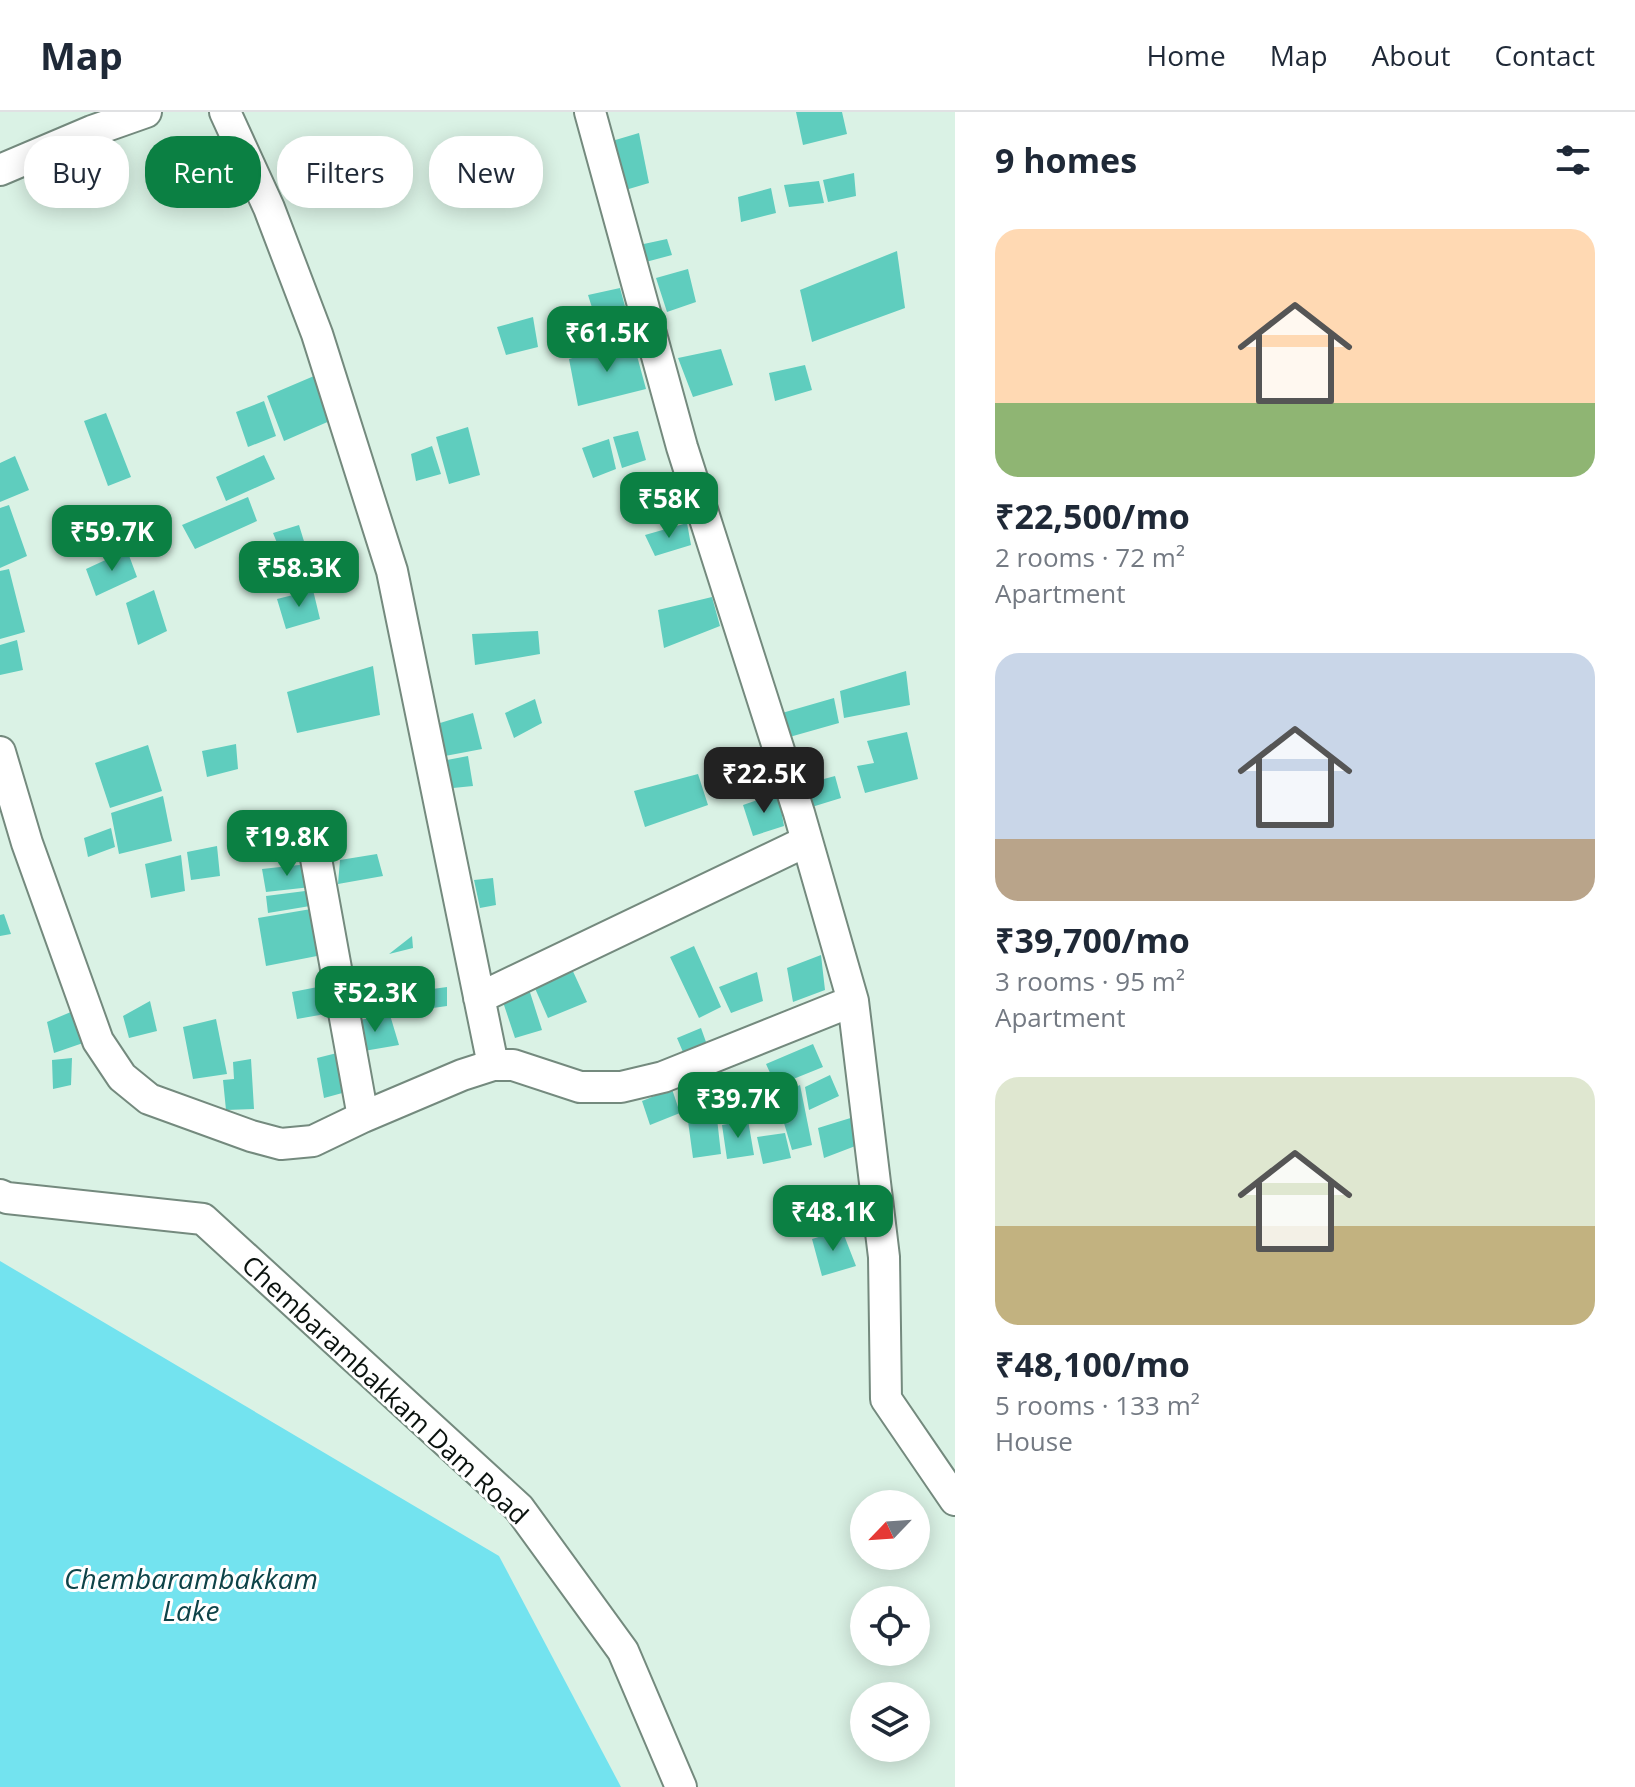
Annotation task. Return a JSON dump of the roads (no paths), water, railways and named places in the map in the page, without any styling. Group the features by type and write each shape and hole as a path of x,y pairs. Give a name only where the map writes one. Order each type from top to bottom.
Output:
{"street":[{"path":"0,170 146,112"},
{"path":"225,112 269,208 317,334 392,571 493,1065"},
{"path":"590,112 682,447 807,841 853,1001 884,1257 886,1399 955,1500"},
{"path":"0,752 27,843 98,1041 122,1077 149,1099 251,1136 281,1144 313,1141 462,1075 493,1065 513,1065 580,1087 621,1087 663,1077 853,1001"},
{"path":"311,831 363,1117"},
{"path":"479,998 807,841"},
{"name":"Chembarambakkam Dam Road","path":"0,1195 203,1219 519,1508 623,1651 681,1787"}],"water":[{"name":"Chembarambakkam Lake","path":"0,1261 499,1556 621,1787 0,1787"}]}
